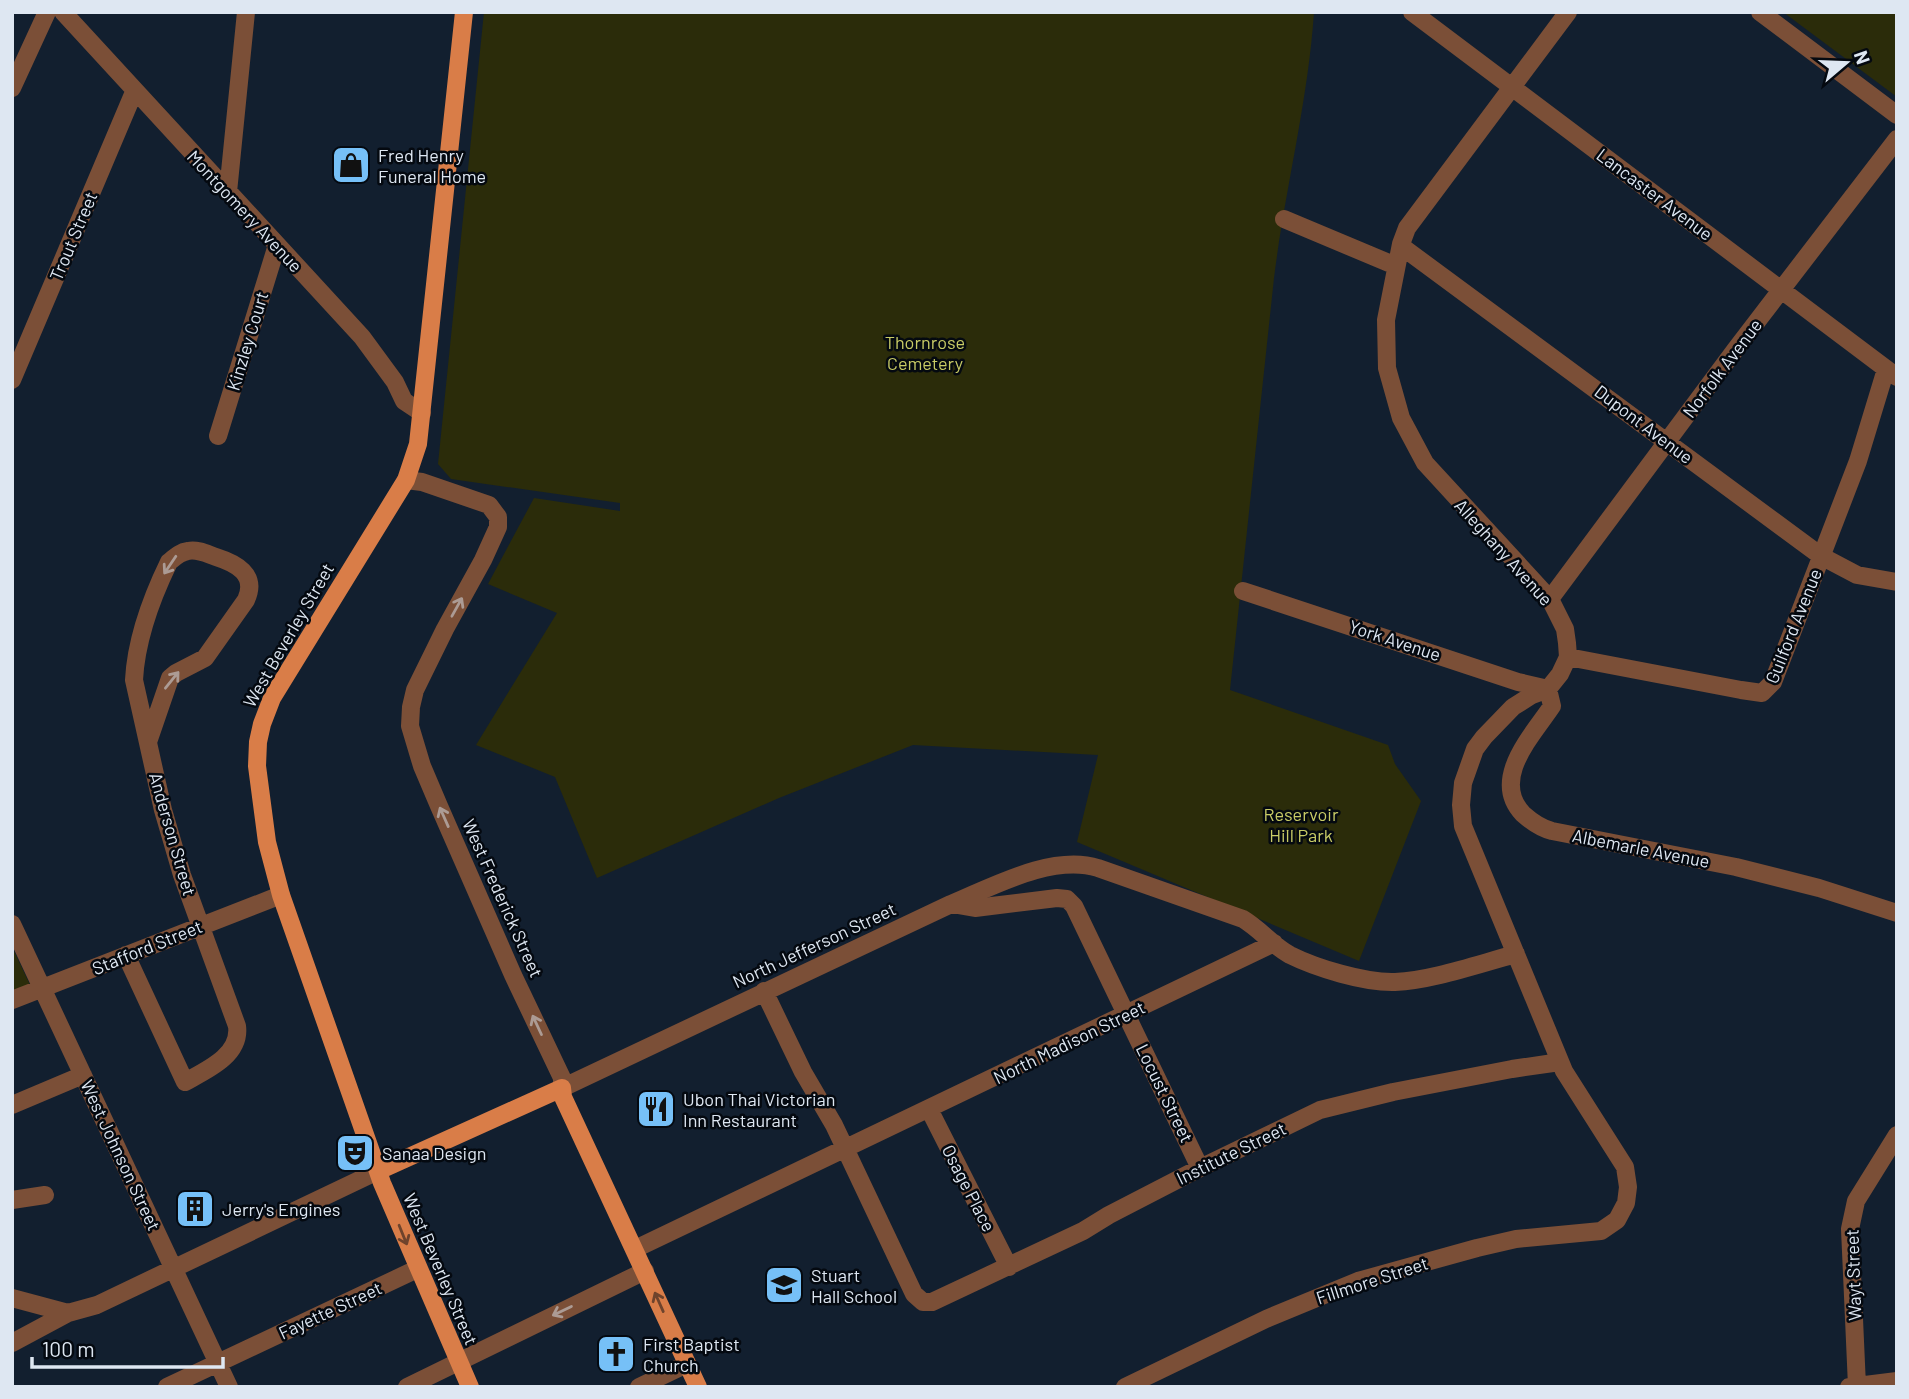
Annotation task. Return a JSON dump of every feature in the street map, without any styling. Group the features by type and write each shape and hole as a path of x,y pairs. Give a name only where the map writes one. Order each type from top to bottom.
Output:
{"main road":[{"name":"West Beverley Street","path":"464,12 418,444 405,480 272,698 258,742 257,766 267,842 281,895 378,1171 417,1269 470,1387"},
{"name":"North Jefferson Street","path":"378,1171 562,1088"},
{"name":"West Frederick Street","path":"562,1088 563,1097 698,1387"}],"street":[{"path":"12,88 47,12"},
{"name":"Montgomery Avenue","path":"63,12 362,337 396,382 404,401 422,413"},
{"path":"228,192 246,12"},
{"name":"Lancaster Avenue","path":"1412,12 1891,373"},
{"name":"Alleghany Avenue","path":"1568,12 1407,228 1388,306 1385,347 1390,383 1405,428 1420,455 1550,599 1565,629 1568,657"},
{"path":"1760,12 1897,115"},
{"name":"Trout Street","path":"12,380 16,361 134,92"},
{"name":"Norfolk Avenue","path":"1550,599 1897,139"},
{"path":"1284,219 1396,266"},
{"name":"Kinzley Court","path":"218,436 277,246"},
{"name":"Dupont Avenue","path":"1401,246 1821,556 1857,575 1897,582"},
{"name":"Guilford Avenue","path":"1568,657 1762,693 1773,681 1891,373"},
{"name":"West Frederick Street","path":"405,480 422,482 489,505 498,517 498,527 483,560 415,690 410,726 426,776 513,975 562,1078 562,1088"},
{"name":"Anderson Street","path":"126,955 185,1082 231,1051 237,1036 235,1019 174,849 148,742 134,680 143,633 169,562 176,555 196,550 232,562 245,572 249,594 205,658 170,678 148,742"},
{"name":"York Avenue","path":"1242,591 1518,682 1548,689"},
{"path":"1560,1062 1466,835 1461,805 1462,790 1472,756 1484,737 1513,707 1548,689 1560,674 1568,657"},
{"name":"Albemarle Avenue","path":"1548,689 1552,706 1521,751 1511,778 1513,800 1535,824 1552,831 1724,864 1782,878 1897,913"},
{"name":"North Jefferson Street","path":"562,1088 951,904 995,885 1052,866 1083,864 1243,919 1259,928 1274,943"},
{"name":"Stafford Street","path":"12,1000 281,895"},
{"name":"Locust Street","path":"951,904 975,908 1057,898 1067,899 1074,906 1200,1168"},
{"name":"West Johnson Street","path":"12,924 229,1387"},
{"path":"1274,943 1291,955 1314,964 1365,979 1393,982 1422,978 1516,954"},
{"name":"North Madison Street","path":"635,1249 1274,943"},
{"path":"764,991 803,1072 845,1149"},
{"name":"Institute Street","path":"845,1149 914,1294 923,1302 932,1301 1083,1231 1200,1168 1320,1110 1337,1104 1512,1069 1560,1062"},
{"name":"Fillmore Street","path":"1125,1387 1266,1319 1358,1281 1516,1239 1601,1231 1614,1223 1625,1207 1628,1186 1623,1162 1572,1087 1560,1062"},
{"path":"12,1105 83,1075"},
{"name":"Osage Place","path":"929,1109 1009,1266"},
{"name":"Wayt Street","path":"1853,1386 1852,1213 1870,1177 1897,1135"},
{"path":"12,1343 68,1314 92,1308 378,1171"},
{"path":"12,1200 45,1195"},
{"name":"Fayette Street","path":"167,1387 417,1269"},
{"path":"407,1387 645,1271"},
{"path":"12,1298 68,1314"},
{"path":"639,1387 687,1364"},
{"path":"1853,1386 1897,1381"}],"green space":[{"name":"Thornrose Cemetery","path":"484,12 1314,12 1307,79 1274,278 1230,690 1388,745 1395,764 1421,801 1359,961 1077,842 1098,755 913,745 779,798 597,878 555,777 476,745 557,613 488,584 534,498 620,511 620,503 451,479 438,464"},
{"path":"1783,12 1897,12 1897,97"},
{"path":"12,947 32,989 12,996"}],"place":[{"name":"Fred Henry Funeral Home","path":"351,165"},
{"name":"Ubon Thai Victorian Inn Restaurant","path":"656,1109"},
{"name":"Sanaa Design","path":"355,1153"},
{"name":"Jerry's Engines","path":"195,1209"},
{"name":"Stuart Hall School","path":"784,1285"},
{"name":"First Baptist Church","path":"616,1354"}],"park label":[{"name":"Reservoir Hill Park","path":"1301,824"}]}
